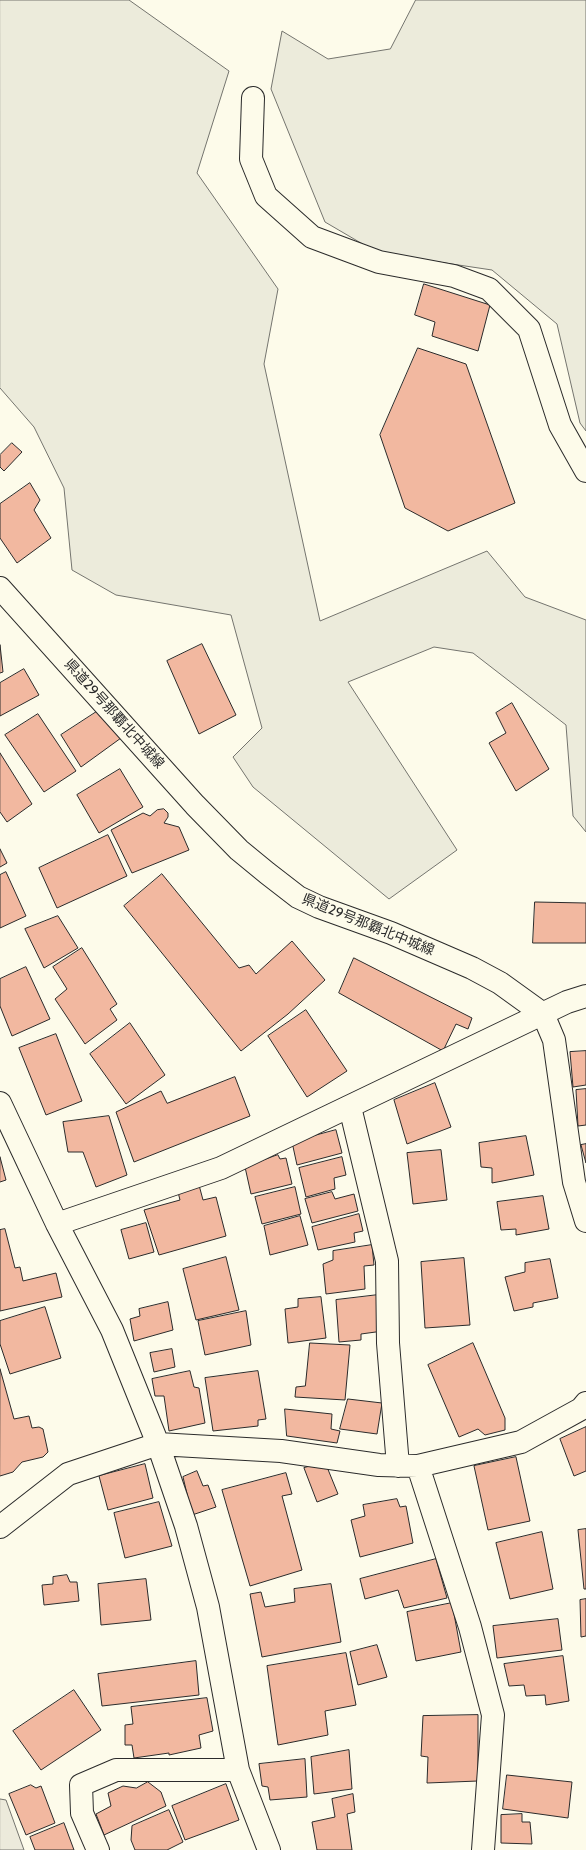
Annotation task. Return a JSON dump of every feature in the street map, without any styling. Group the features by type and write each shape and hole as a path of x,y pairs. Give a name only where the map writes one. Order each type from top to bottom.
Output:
{"street":[{"path":"253,98 251,159 266,196 312,237 378,262 454,276 489,289 529,330 560,425 586,471"},
{"name":"県道29号那覇北中城線","path":"0,588 195,805 239,850 267,873 298,897 319,907 391,932 472,968 500,983 543,1014"},
{"path":"58,1224 221,1168 567,1002 586,996"},
{"path":"543,1014 554,1040 574,1182 586,1221"},
{"path":"0,1103 58,1224 112,1330 158,1444 186,1526 208,1607 238,1770 269,1850"},
{"path":"350,1107 387,1261 388,1343 408,1466 470,1627 493,1715 483,1850"},
{"path":"0,1527 68,1474 158,1444 281,1451 379,1466 408,1466 521,1442 581,1409 586,1403"},
{"path":"98,1850 82,1814 81,1785 116,1770 238,1770"}],"shaded area":[{"path":"0,0 129,0 229,71 197,173 278,289 264,364 320,621 487,551 525,597 586,620 586,832 573,816 566,725 473,653 434,647 348,682 457,850 389,899 253,787 233,757 262,728 231,615 116,595 72,570 64,488 34,427 0,388"},
{"path":"416,0 586,0 586,431 580,423 557,324 492,270 378,253 325,222 271,89 282,31 328,59 390,49"},
{"path":"0,1799 6,1800 24,1850 0,1850"}],"building":[{"path":"424,284 490,305 478,351 432,336 435,322 415,315"},
{"path":"418,348 466,364 515,503 448,531 405,508 380,435"},
{"path":"12,443 22,452 4,471 0,467 0,455"},
{"path":"30,483 40,500 34,510 51,538 17,563 0,538 0,504"},
{"path":"202,644 236,715 199,734 167,661"},
{"path":"0,645 3,672 0,673"},
{"path":"24,669 39,695 0,716 0,683"},
{"path":"512,703 549,769 516,791 489,743 506,733 496,713"},
{"path":"101,709 121,738 81,767 61,735"},
{"path":"38,714 76,771 44,792 5,735"},
{"path":"0,753 32,804 7,822 0,812"},
{"path":"120,769 143,807 99,833 77,795"},
{"path":"164,809 168,813 168,817 164,823 179,827 189,850 132,873 111,830 143,813 150,816 157,810"},
{"path":"108,835 127,876 57,908 39,868"},
{"path":"0,849 7,863 0,867"},
{"path":"6,872 26,916 0,928 0,875"},
{"path":"162,874 239,968 249,965 256,974 292,941 325,980 288,1014 241,1051 124,906"},
{"path":"535,902 586,903 586,943 533,943"},
{"path":"58,916 78,948 44,968 25,929"},
{"path":"82,948 117,1004 110,1009 117,1020 85,1044 55,999 67,989 53,967"},
{"path":"354,958 472,1018 468,1029 456,1024 443,1051 339,993"},
{"path":"26,967 50,1019 12,1036 0,1006 0,979"},
{"path":"306,1010 347,1071 307,1097 268,1036"},
{"path":"130,1023 165,1075 126,1104 90,1054"},
{"path":"56,1034 82,1101 46,1115 19,1048"},
{"path":"586,1051 586,1085 573,1087 570,1052"},
{"path":"235,1077 250,1116 134,1162 116,1112 161,1091 167,1103"},
{"path":"435,1083 451,1127 407,1144 394,1100"},
{"path":"586,1089 586,1125 578,1126 576,1090"},
{"path":"109,1116 127,1175 96,1187 83,1152 68,1152 63,1122"},
{"path":"336,1130 342,1153 297,1165 292,1142"},
{"path":"526,1136 534,1175 492,1183 492,1168 481,1167 479,1143"},
{"path":"586,1144 586,1163 581,1145"},
{"path":"441,1150 447,1200 413,1204 407,1153"},
{"path":"278,1155 280,1159 286,1158 292,1184 251,1194 245,1167"},
{"path":"0,1157 6,1180 0,1182"},
{"path":"342,1157 346,1175 334,1178 335,1189 306,1197 299,1168"},
{"path":"199,1185 203,1200 216,1197 226,1236 159,1255 144,1210 180,1200 178,1192"},
{"path":"295,1187 301,1214 262,1224 255,1197"},
{"path":"332,1192 335,1199 354,1194 358,1211 312,1223 305,1199"},
{"path":"543,1196 549,1229 516,1235 516,1229 501,1230 497,1202"},
{"path":"359,1214 363,1231 354,1233 355,1242 318,1250 312,1227"},
{"path":"300,1216 308,1245 270,1255 264,1226"},
{"path":"146,1223 154,1252 129,1259 121,1230"},
{"path":"5,1229 15,1268 20,1267 23,1281 56,1273 62,1297 0,1311 0,1230"},
{"path":"372,1245 374,1265 364,1266 365,1289 326,1294 323,1264 333,1260 333,1251"},
{"path":"226,1257 239,1310 196,1320 183,1269"},
{"path":"464,1258 470,1325 425,1328 421,1262"},
{"path":"550,1259 558,1298 533,1303 533,1307 514,1311 505,1277 525,1272 525,1263"},
{"path":"378,1295 383,1331 361,1334 361,1340 339,1342 336,1300"},
{"path":"321,1297 326,1338 288,1343 285,1309 298,1307 298,1299"},
{"path":"168,1302 173,1330 134,1341 130,1319 140,1316 139,1309"},
{"path":"45,1307 61,1358 10,1374 0,1344 0,1321"},
{"path":"246,1311 251,1345 205,1355 198,1321"},
{"path":"310,1343 350,1345 345,1400 295,1397 296,1387 305,1386"},
{"path":"473,1343 505,1418 505,1430 485,1435 478,1429 459,1437 428,1365"},
{"path":"172,1349 175,1367 154,1372 150,1353"},
{"path":"0,1369 14,1419 29,1416 32,1428 39,1427 43,1429 48,1452 43,1457 22,1462 13,1472 0,1476"},
{"path":"190,1371 194,1387 199,1388 205,1423 169,1431 164,1396 155,1396 152,1379"},
{"path":"258,1371 266,1419 258,1420 258,1426 213,1431 205,1378"},
{"path":"348,1399 382,1403 377,1434 340,1429"},
{"path":"285,1409 332,1414 331,1429 340,1431 337,1443 287,1436"},
{"path":"586,1427 586,1471 574,1476 560,1439"},
{"path":"516,1457 530,1521 488,1530 474,1466"},
{"path":"145,1464 153,1498 108,1510 99,1476"},
{"path":"319,1464 327,1467 338,1494 317,1502 304,1468"},
{"path":"197,1471 203,1486 208,1485 216,1507 192,1515 183,1477"},
{"path":"286,1473 292,1494 282,1496 302,1570 250,1586 222,1490"},
{"path":"397,1499 400,1507 406,1506 413,1543 360,1557 351,1520 365,1516 363,1505"},
{"path":"159,1502 172,1546 125,1558 114,1513"},
{"path":"586,1529 586,1589 584,1589 578,1530"},
{"path":"542,1532 553,1589 510,1599 496,1543"},
{"path":"436,1559 447,1598 404,1608 398,1590 365,1599 360,1579"},
{"path":"67,1575 70,1582 77,1582 79,1601 44,1605 42,1585 53,1584 53,1577"},
{"path":"146,1579 151,1620 101,1625 98,1584"},
{"path":"331,1584 341,1642 262,1657 250,1594 261,1592 265,1607 295,1602 294,1589"},
{"path":"586,1599 586,1636 581,1637 580,1600"},
{"path":"452,1603 461,1652 416,1661 407,1612"},
{"path":"558,1619 562,1650 497,1658 493,1626"},
{"path":"377,1645 387,1677 358,1685 350,1652"},
{"path":"346,1653 356,1705 325,1711 328,1735 278,1745 267,1666"},
{"path":"563,1656 569,1701 546,1705 545,1695 526,1696 524,1685 509,1686 504,1664"},
{"path":"196,1661 199,1695 102,1706 98,1674"},
{"path":"74,1690 101,1730 41,1770 13,1731"},
{"path":"207,1698 213,1731 199,1735 201,1748 169,1755 169,1753 134,1758 132,1745 125,1745 125,1725 133,1724 131,1707"},
{"path":"478,1715 478,1781 427,1783 428,1757 421,1756 423,1716"},
{"path":"349,1750 352,1789 314,1794 311,1757"},
{"path":"305,1759 307,1797 270,1800 268,1787 262,1786 259,1764"},
{"path":"507,1775 572,1782 568,1818 503,1809"},
{"path":"148,1782 161,1792 166,1806 104,1835 96,1814 111,1806 108,1793 123,1786 136,1788"},
{"path":"226,1784 239,1820 185,1840 172,1806"},
{"path":"31,1785 36,1788 41,1786 55,1823 26,1835 9,1794"},
{"path":"353,1794 355,1812 347,1814 352,1850 317,1850 312,1822 335,1817 332,1799"},
{"path":"169,1810 183,1842 167,1850 135,1850 131,1840 132,1826"},
{"path":"522,1814 522,1822 530,1822 532,1844 501,1843 501,1815"},
{"path":"64,1823 74,1850 35,1850 30,1837"}]}
